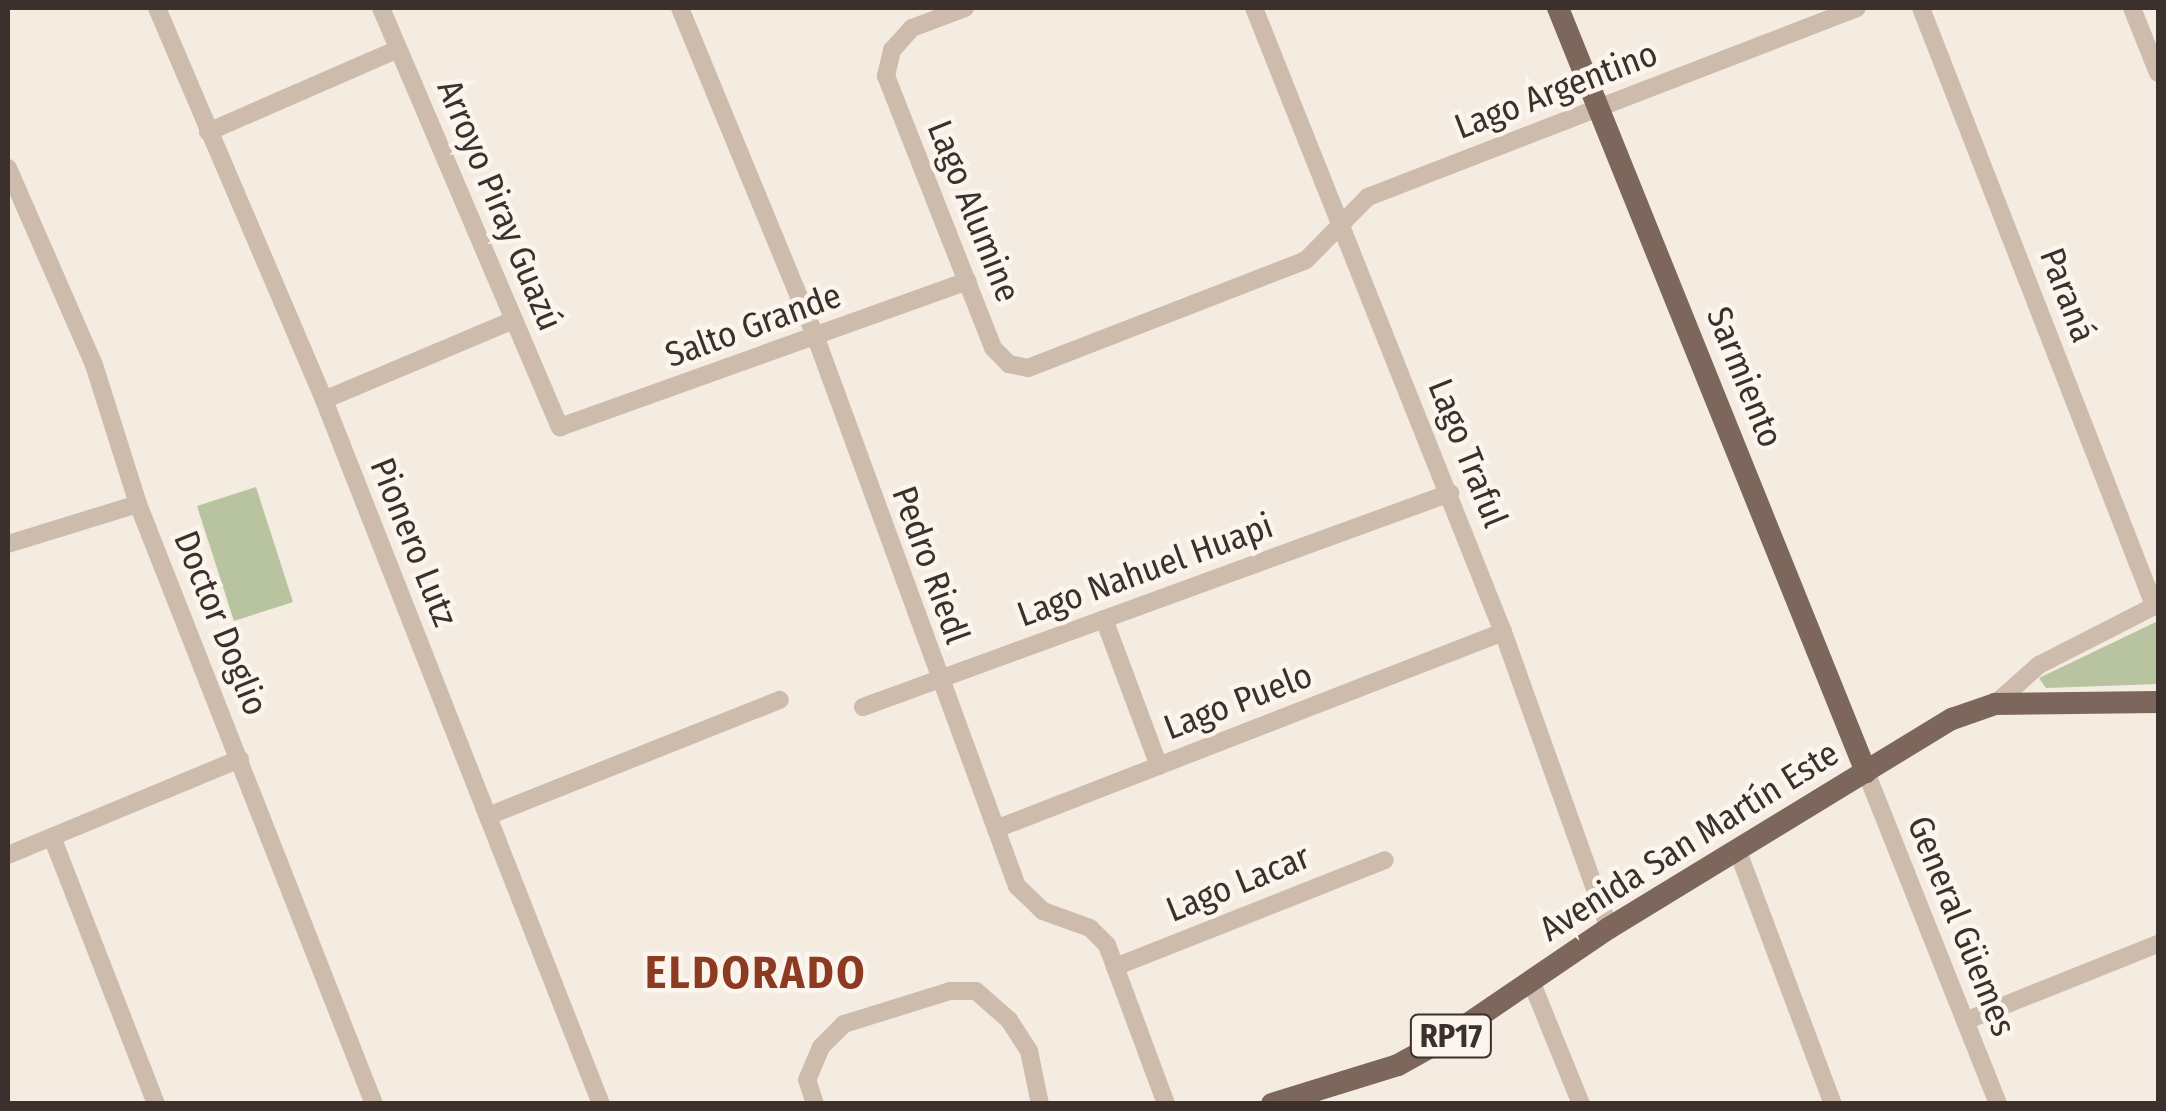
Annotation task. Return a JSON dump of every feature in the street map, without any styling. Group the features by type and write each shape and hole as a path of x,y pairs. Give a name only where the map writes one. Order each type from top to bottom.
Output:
{"main road":[{"name":"Sarmiento","path":"1558,8 1866,772"},
{"name":"Avenida San Martín Este","path":"1272,1104 1330,1096 1431,1047 1609,928 1952,719 1995,704 2158,702"}],"street":[{"name":"Pionero Lutz","path":"157,8 324,400 601,1104"},
{"name":"Arroyo Piray Guazú","path":"381,8 560,427"},
{"name":"Pedro Riedl","path":"680,8 816,338 938,680 996,829 1029,901 1090,928 1107,945 1166,1104"},
{"name":"Lago Alumine","path":"965,8 912,28 892,50 886,76 994,348 1009,364 1028,368 1306,260 1339,220"},
{"name":"Lago Traful","path":"1254,8 1504,632 1609,928"},
{"name":"Lago Argentino","path":"1339,220 1368,197 1857,8"},
{"name":"Paraná","path":"1921,8 2156,604"},
{"path":"2132,8 2158,72"},
{"path":"208,132 398,49"},
{"name":"Doctor Doglio","path":"8,168 94,365 138,504 374,1104"},
{"name":"Salto Grande","path":"560,427 816,338 968,280"},
{"path":"324,400 514,320"},
{"name":"Lago Nahuel Huapi","path":"862,707 1450,494"},
{"path":"8,544 138,504"},
{"path":"1995,704 2039,664 2156,604"},
{"path":"1104,619 1159,766"},
{"name":"Lago Puelo","path":"996,829 1504,632"},
{"path":"488,816 780,700"},
{"path":"8,855 240,759"},
{"name":"General Güemes","path":"1866,772 1998,1104"},
{"path":"52,836 156,1104"},
{"path":"1737,849 1833,1104"},
{"name":"Lago Lacar","path":"1115,967 1385,860"},
{"path":"1966,1021 2158,944"},
{"path":"1531,980 1581,1104"},
{"path":"815,1104 807,1080 821,1047 844,1024 950,991 976,991 1009,1020 1028,1051 1040,1104"}],"green space":[{"path":"256,487 293,602 234,621 197,506"},
{"path":"2158,621 2158,684 2046,688 2039,678"}],"district":[{"name":"ELDORADO","path":"756,974"}]}
